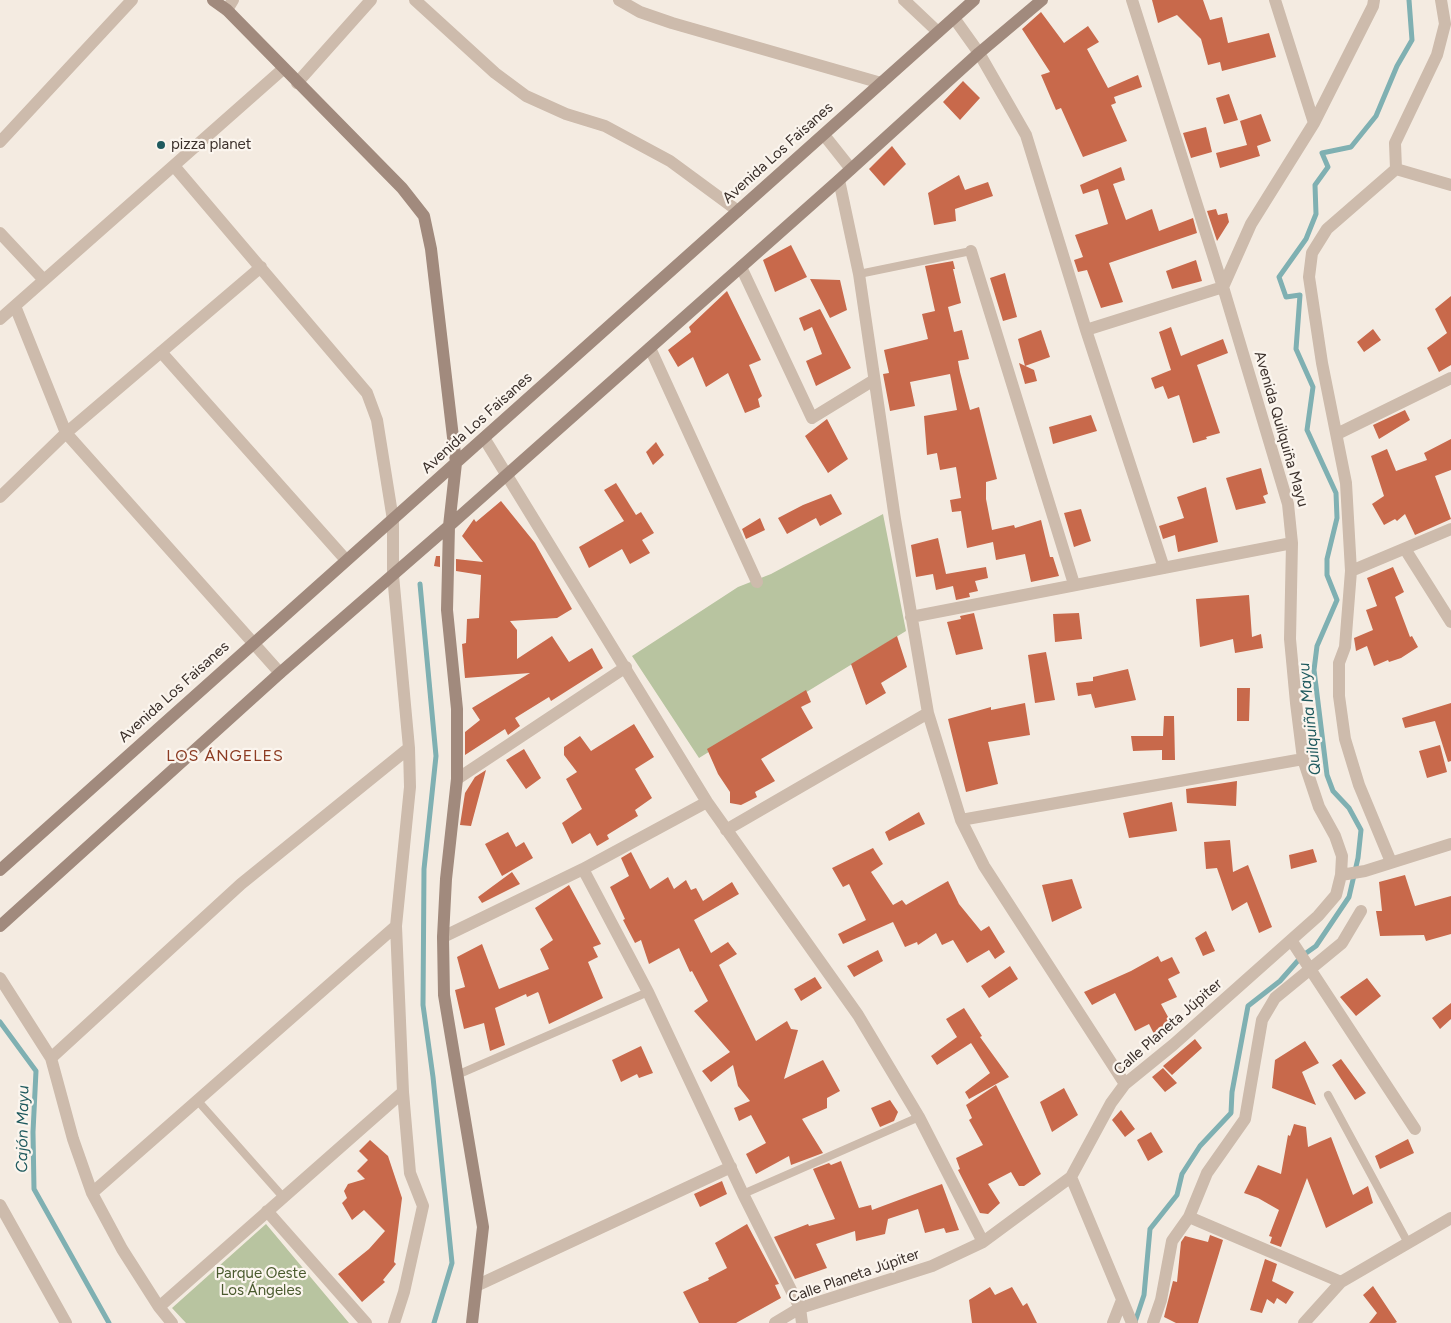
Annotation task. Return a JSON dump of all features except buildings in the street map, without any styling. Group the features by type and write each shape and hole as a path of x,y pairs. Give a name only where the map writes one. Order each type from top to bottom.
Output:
{"street":[{"path":"0,142 132,0"},
{"path":"213,0 230,5 297,84 402,188 424,216 431,249 456,463 449,526 447,610 457,709 457,779 446,878 443,936 444,995 483,1226 478,1285 472,1323"},
{"path":"297,84 371,0"},
{"path":"415,0 495,72 526,96 566,114 605,126 670,161 738,211"},
{"path":"619,0 640,12 881,83"},
{"path":"904,0 938,32"},
{"name":"Avenida Los Faisanes","path":"0,870 974,0"},
{"path":"0,926 280,673 650,348 979,53 1042,0"},
{"name":"Avenida Quilquiña Mayu","path":"1132,0 1223,287 1288,504 1292,543 1290,639 1303,758 1319,807 1335,836 1342,856 1341,875 1336,895 1318,916 1291,940"},
{"path":"1275,0 1314,123"},
{"path":"1086,330 1223,287 1251,224 1314,123 1374,0"},
{"path":"1396,170 1394,142 1437,55 1446,24 1441,0"},
{"path":"954,18 979,53 1026,135 1086,330 1164,568"},
{"path":"0,319 283,69"},
{"path":"824,135 851,169"},
{"path":"174,166 367,393 377,420 393,520 393,575 409,748 410,787 396,926 403,1092 410,1173 423,1206 404,1292 394,1323"},
{"path":"1396,170 1451,185"},
{"path":"1391,862 1359,785 1345,739 1339,696 1339,663 1345,647 1352,571 1346,483 1322,363 1309,277 1312,253 1327,229 1396,170"},
{"path":"839,180 859,274 911,617 928,713 961,820 984,866 1125,1084"},
{"path":"0,233 44,280"},
{"path":"971,251 1074,584"},
{"path":"0,497 66,434 260,267"},
{"path":"741,267 812,418 874,380"},
{"path":"15,306 66,434 280,673"},
{"path":"650,348 757,582"},
{"path":"161,352 346,560"},
{"path":"1337,434 1451,378"},
{"path":"484,438 707,802 858,1016 919,1118 983,1242"},
{"path":"1352,571 1451,529"},
{"path":"911,617 1292,543"},
{"path":"1405,549 1451,622"},
{"path":"457,779 626,668"},
{"path":"726,830 928,713"},
{"path":"51,1058 241,884 409,748"},
{"path":"961,820 1303,758"},
{"path":"443,936 583,869 707,802"},
{"path":"1341,875 1365,871 1451,844"},
{"path":"583,869 648,992 743,1194 800,1308 802,1323"},
{"path":"1153,1323 1162,1300 1172,1241 1189,1217 1207,1173 1245,1119 1262,1020 1275,998 1342,943 1361,911"},
{"path":"92,1193 396,926"},
{"path":"1291,940 1415,1130"},
{"name":"Calle Planeta Júpiter","path":"775,1323 800,1308 932,1266 983,1242 1070,1177 1111,1103 1125,1084 1173,1045 1291,940"},
{"path":"0,978 51,1058 73,1140 92,1193 122,1250 159,1307 172,1323"},
{"path":"159,1307 403,1092"},
{"path":"478,1285 731,1167"},
{"path":"1070,1177 1132,1323"},
{"path":"0,1205 66,1323"},
{"path":"267,1211 366,1323"},
{"path":"1189,1217 1341,1282"},
{"path":"1304,1323 1341,1282 1451,1218"},
{"path":"1113,1323 1122,1300"}],"lane":[{"path":"859,274 971,251"},
{"path":"457,1075 648,992"},
{"path":"1328,1095 1408,1243"},
{"path":"197,1100 284,1197"},
{"path":"743,1194 919,1118"}],"green space":[{"path":"883,514 906,631 699,758 632,656 738,587 771,574"},
{"name":"Parque Oeste Los Ángeles","path":"266,1224 349,1323 186,1323 172,1308"}],"waterway":[{"name":"Quilquiña Mayu","path":"1135,1322 1144,1295 1150,1229 1177,1195 1182,1174 1200,1146 1231,1113 1232,1092 1248,1006 1280,981 1302,956 1316,946 1349,897 1358,858 1361,830 1349,808 1333,791 1327,775 1314,670 1317,646 1337,600 1327,575 1327,559 1337,518 1336,493 1307,430 1313,387 1296,349 1300,295 1286,297 1279,277 1306,239 1316,214 1315,185 1328,167 1322,153 1351,147 1376,116 1397,66 1412,40 1409,0"},
{"path":"420,584 436,756 424,869 423,1005 433,1077 452,1263 434,1323"},
{"name":"Cajón Mayu","path":"0,1022 36,1071 33,1132 34,1189 109,1323"}],"place":[{"name":"pizza planet","path":"161,145"}],"district":[{"name":"LOS ÁNGELES","path":"225,756"}]}
